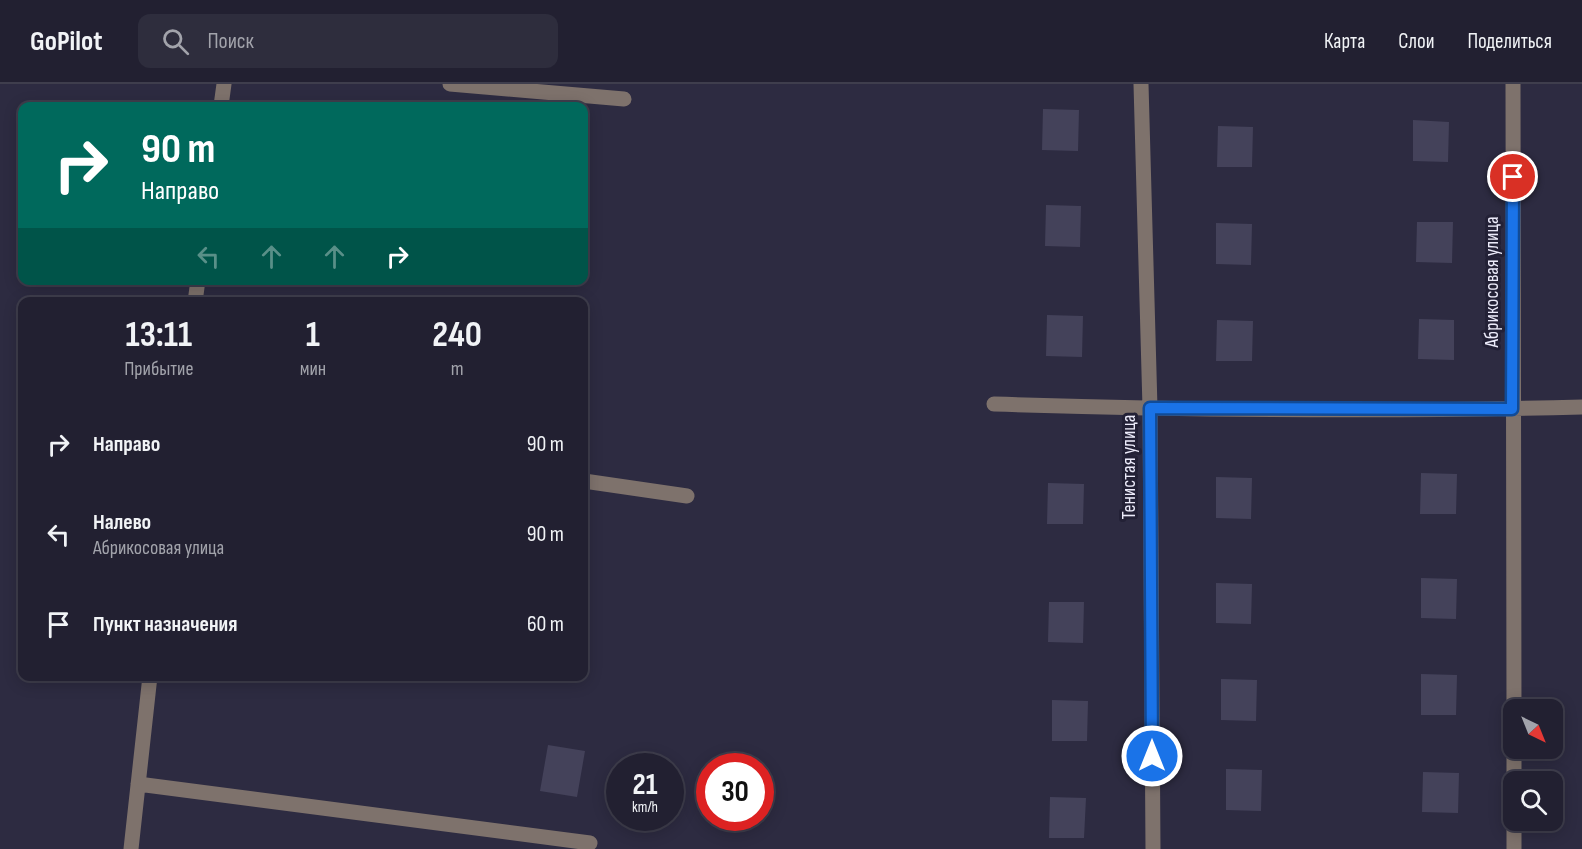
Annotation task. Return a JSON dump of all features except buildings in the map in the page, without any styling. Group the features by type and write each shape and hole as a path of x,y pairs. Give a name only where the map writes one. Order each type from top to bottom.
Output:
{"street":[{"path":"222,102 224,84"},
{"path":"450,84 624,99"},
{"name":"Тенистая улица","path":"1141,84 1150,408 1153,849"},
{"name":"Абрикосовая улица","path":"1513,84 1514,699"},
{"path":"994,404 1150,408 1512,409 1582,407"},
{"path":"588,482 687,496"},
{"path":"131,849 149,681"},
{"path":"138,784 590,843"},
{"path":"1514,831 1514,849"}],"route":[{"path":"1152,756 1150,408 1512,409 1513,177"}]}
